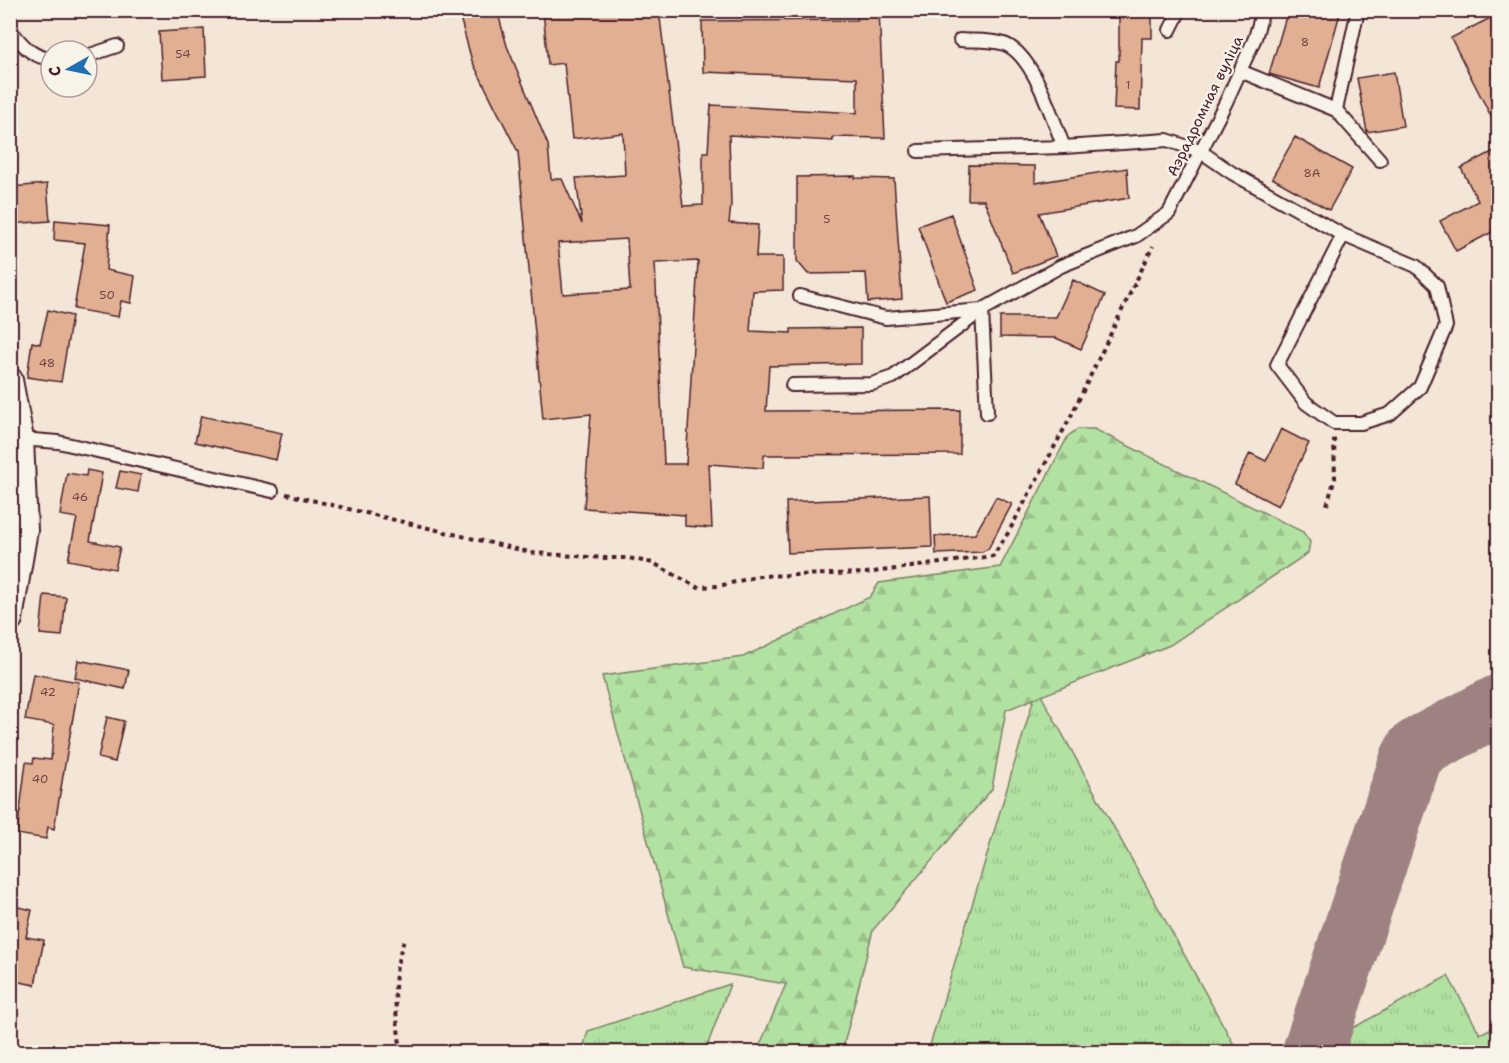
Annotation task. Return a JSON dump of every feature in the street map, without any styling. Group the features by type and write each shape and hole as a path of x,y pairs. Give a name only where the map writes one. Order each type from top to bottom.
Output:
{"street":[{"path":"10,380 25,530 10,619"}],"lane":[{"path":"1170,30 1180,10"},
{"name":"Аэрадромная вуліца","path":"1169,213 1255,38 1263,10"},
{"path":"1336,111 1359,10"},
{"path":"10,30 28,51 39,57"},
{"path":"960,40 1003,43 1017,51 1031,68 1064,147"},
{"path":"99,52 117,46"},
{"path":"1240,70 1336,111 1380,160"},
{"path":"918,151 1064,147 1167,140 1200,151 1232,173 1343,235 1416,266 1437,286 1446,326 1420,387 1390,414 1361,423 1334,423 1306,403 1277,365 1343,235"},
{"path":"792,386 872,384 893,377 982,310 1061,266 1136,236 1169,213"},
{"path":"800,296 885,318 982,310"},
{"path":"982,310 987,412"},
{"path":"16,438 58,442 272,491"}],"path":[{"path":"272,491 533,553 628,558 653,563 696,587 719,586 759,576 866,573 993,556 1008,533 1071,416 1169,213"},
{"path":"1327,505 1335,478 1334,423"},
{"path":"400,1053 394,1000 397,959 405,938"}],"green space":[{"path":"1078,429 1094,429 1303,532 1310,542 1308,553 1170,645 1006,710 992,789 873,930 842,1052 757,1052 786,984 683,967 602,676 743,657 870,597 879,583 1000,567 1068,436"},
{"path":"1037,688 1238,1052 928,1052"},
{"path":"1448,976 1480,1034 1498,1025 1498,1052 1342,1052 1349,1030"},
{"path":"730,984 705,1052 582,1052 588,1031"}],"building":[{"path":"458,10 497,10 507,46 548,145 551,179 562,179 582,224 576,178 625,175 623,133 572,139 564,63 548,65 543,10 659,10 683,206 703,205 703,152 708,152 711,105 857,113 857,78 703,72 702,21 857,20 857,10 879,10 885,138 833,137 833,141 729,135 731,205 729,223 758,225 756,257 783,257 783,290 753,291 750,331 791,333 791,329 861,328 861,364 769,366 766,411 960,410 960,454 764,455 763,468 709,464 712,528 685,526 685,515 584,508 591,414 543,419 518,152 472,61","holes":["627,239 630,290 563,294 558,243","698,261 686,464 664,464 655,263"]},
{"path":"1288,10 1341,10 1319,88 1269,74"},
{"path":"1119,14 1152,14 1152,38 1142,38 1140,110 1114,109 1116,61 1119,61"},
{"path":"1498,14 1498,130 1451,38"},
{"path":"204,29 206,76 162,79 159,32"},
{"path":"1394,72 1403,126 1367,132 1357,78"},
{"path":"1295,137 1352,169 1329,210 1272,178"},
{"path":"1498,149 1498,229 1456,251 1440,221 1478,201 1461,168"},
{"path":"969,165 1035,166 1035,183 1127,168 1129,198 1039,213 1056,256 1013,273 984,200 968,200"},
{"path":"855,176 855,178 894,179 902,299 868,302 866,273 808,274 797,261 797,177"},
{"path":"47,184 50,221 10,224 10,187"},
{"path":"951,214 978,290 946,302 918,226"},
{"path":"55,220 110,225 106,270 135,276 131,303 121,301 118,317 74,309 85,243 54,240"},
{"path":"1073,280 1105,295 1081,349 1056,338 1000,337 1000,317 1056,317"},
{"path":"48,310 72,316 61,382 27,377 32,342 40,344"},
{"path":"201,416 282,433 276,460 195,442"},
{"path":"1281,429 1309,443 1278,506 1235,484 1250,453 1266,461"},
{"path":"87,470 102,473 90,541 120,547 115,569 68,560 77,518 60,515 67,473 86,476"},
{"path":"120,471 141,475 138,492 116,488"},
{"path":"930,496 932,547 788,553 786,502"},
{"path":"996,497 1012,504 988,549 982,552 936,554 935,536 975,534"},
{"path":"44,595 66,597 62,636 40,634"},
{"path":"78,660 129,670 125,689 75,678"},
{"path":"33,674 79,682 54,829 48,827 46,839 17,834 26,762 33,763 34,758 51,760 54,725 25,720"},
{"path":"107,717 124,721 115,762 98,758"},
{"path":"10,905 32,910 26,937 44,940 35,985 10,980"}],"taxiway":[{"path":"1313,1052 1411,759 1416,750 1427,743 1498,706"}]}
